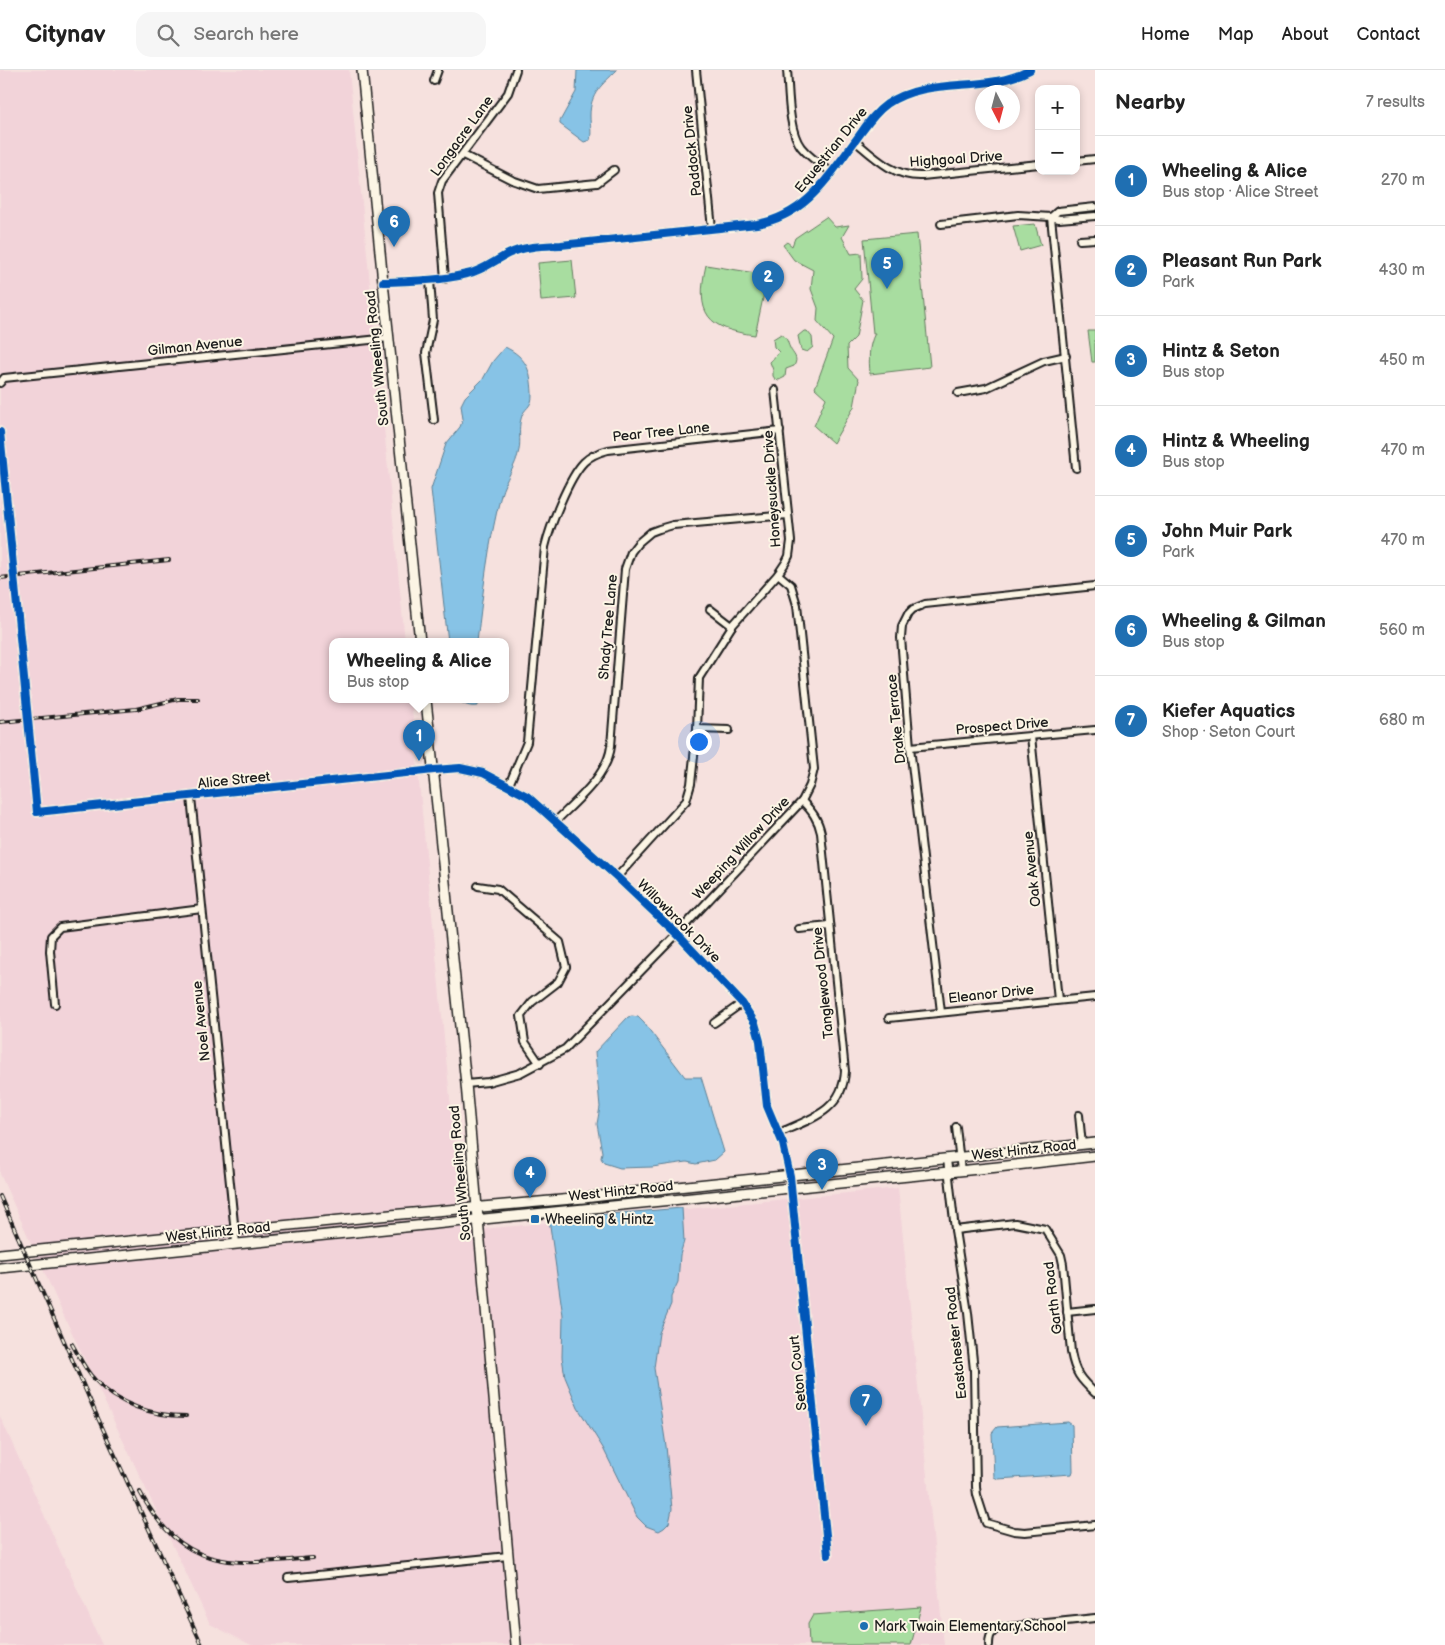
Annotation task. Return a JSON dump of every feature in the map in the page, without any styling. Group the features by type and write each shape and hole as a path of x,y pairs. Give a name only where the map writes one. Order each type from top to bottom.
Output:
{"main road":[{"name":"South Wheeling Road","path":"362,70 420,638"},
{"name":"South Wheeling Road","path":"426,703 466,1084 516,1645"},
{"name":"West Hintz Road","path":"0,1254 477,1208 1095,1143"},
{"name":"West Hintz Road","path":"0,1268 1095,1156"}],"street":[{"path":"434,81 438,70"},
{"name":"Longacre Lane","path":"444,279 438,193 442,181 508,93 516,70"},
{"name":"Paddock Drive","path":"696,70 712,229"},
{"path":"787,70 793,127 797,141 805,152 831,172"},
{"name":"Equestrian Drive","path":"382,282 444,279 468,274 486,267 508,254 528,247 756,224 783,217 807,201 880,110 906,94 930,87 1008,79 1030,70"},
{"name":"Highgoal Drive","path":"855,141 890,169 909,176 1035,164"},
{"path":"463,155 512,180 538,189 597,183 614,170"},
{"path":"1080,160 1095,159"},
{"path":"1051,217 1058,211 1095,207"},
{"path":"941,224 1018,215 1059,219 1095,216"},
{"path":"1051,217 1076,468"},
{"path":"1080,240 1095,239"},
{"path":"430,280 433,320 426,353 434,420"},
{"name":"Gilman Avenue","path":"2,381 389,338"},
{"path":"958,393 986,388 1044,361 1066,356"},
{"name":"Honeysuckle Drive","path":"618,877 686,801 691,784 697,729 699,678 732,626 778,574 789,556 788,515 775,390"},
{"name":"Pear Tree Lane","path":"509,785 527,742 545,547 548,534 580,467 593,456 608,450 780,431"},
{"name":"Alice Street","path":"0,432 38,812 434,770"},
{"name":"Shady Tree Lane","path":"556,821 602,773 608,760 611,746 625,569 631,552 651,532 673,525 788,515"},
{"name":"Weeping Willow Drive","path":"466,1084 488,1082 520,1073 565,1049 677,934 802,801 810,785 814,769 797,605 791,585 778,574"},
{"name":"Drake Terrace","path":"941,1012 910,747 900,632 905,619 913,609 925,604 1095,586"},
{"path":"710,609 732,626"},
{"path":"697,729 729,730"},
{"name":"Prospect Drive","path":"910,747 1095,730"},
{"name":"Oak Avenue","path":"1031,736 1058,1000"},
{"name":"Willowbrook Drive","path":"434,770 460,768 483,773 527,796 618,877 677,934 742,1003 756,1023 760,1041 767,1106 783,1144 791,1188"},
{"name":"Noel Avenue","path":"191,797 236,1243"},
{"name":"Tanglewood Drive","path":"779,1133 827,1110 837,1098 844,1080 845,1071 819,825 812,812 802,801"},
{"path":"478,886 498,888 560,942 566,967 558,982 532,1002 521,1016 525,1042 540,1064"},
{"path":"55,1004 50,951 51,936 60,927 202,909"},
{"path":"799,929 830,926"},
{"name":"Eleanor Drive","path":"889,1018 1095,997"},
{"path":"714,1023 742,1003"},
{"path":"1079,1116 1082,1145"},
{"path":"956,1127 960,1171"},
{"name":"Eastchester Road","path":"947,1159 974,1370 976,1487 986,1523 1025,1532 1095,1525"},
{"name":"Seton Court","path":"791,1188 828,1555"},
{"name":"Garth Road","path":"955,1230 1015,1223 1046,1229 1060,1255 1071,1352 1076,1372 1083,1382 1095,1392"},
{"path":"1067,1312 1095,1309"},
{"path":"288,1578 508,1556"},
{"path":"989,1645 992,1631 1006,1626 1095,1618"}],"shaded area":[{"path":"0,70 349,70 405,638 329,638 329,703 411,703 463,1231 898,1188 944,1645 251,1645 210,1624 64,1316 0,1174"},
{"path":"0,1416 102,1645 0,1645"}],"green space":[{"path":"826,217 835,227 849,225 842,237 851,254 861,253 862,279 854,289 863,300 856,337 847,346 848,368 859,380 854,407 833,443 814,426 826,398 815,388 833,339 817,321 818,308 811,289 813,270 794,260 783,245 787,242 792,246 795,238"},
{"path":"1035,224 1041,245 1020,251 1013,226"},
{"path":"917,234 930,367 870,374 870,348 875,333 873,333 864,239"},
{"path":"572,260 576,298 541,301 538,263"},
{"path":"706,265 768,275 755,335 726,328 708,316 702,296"},
{"path":"807,331 812,337 813,347 807,352 801,350 798,336"},
{"path":"1088,331 1095,331 1095,362 1092,362"},
{"path":"781,334 786,339 796,360 794,366 786,369 785,377 779,380 773,376 770,362 779,352 774,347 773,339"},
{"path":"921,1607 911,1645 809,1645 808,1624 813,1615"}],"water":[{"path":"577,70 617,70 602,85 592,101 590,140 584,142 560,124 576,92"},
{"path":"505,347 518,355 529,371 532,398 522,415 518,456 503,489 496,513 486,568 477,638 448,638 431,489 446,444 460,427 463,419 461,405 465,397 483,379 493,361"},
{"path":"463,703 478,703 478,706"},
{"path":"628,1017 638,1017 644,1023 685,1077 701,1077 724,1152 715,1160 696,1164 687,1162 652,1167 620,1168 604,1163 601,1158 602,1152 597,1124 600,1107 595,1052"},
{"path":"682,1208 684,1241 680,1255 678,1282 659,1333 654,1368 666,1446 672,1509 669,1523 659,1531 646,1526 637,1517 603,1448 578,1408 565,1377 562,1357 563,1316 549,1219"},
{"path":"1068,1422 1072,1425 1072,1474 998,1479 994,1477 992,1433 997,1427"}],"railway":[{"path":"0,578 169,560"},
{"path":"0,722 136,709 178,699 198,699"},
{"path":"0,1196 97,1416 202,1645"},
{"path":"72,1344 91,1376 114,1396 149,1411 186,1416"},
{"path":"140,1492 157,1518 174,1537 193,1550 213,1558 235,1562 313,1558"}],"cycle path":[{"path":"383,282 436,279 472,273 514,251 527,248 757,224 774,219 789,213 802,204 825,182 870,121 887,104 904,95 921,90 995,81 1013,77 1030,70"},
{"path":"0,432 37,812 434,770 460,768 483,773 527,796 677,934 742,1003 755,1023 760,1041 767,1106 783,1144 790,1176 828,1555"}],"place":[{"name":"Wheeling & Gilman","path":"394,247"},
{"name":"John Muir Park","path":"887,289"},
{"name":"Pleasant Run Park","path":"768,302"},
{"name":"Wheeling & Alice","path":"419,761"},
{"name":"Hintz & Seton","path":"822,1190"},
{"name":"Hintz & Wheeling","path":"530,1198"},
{"name":"Wheeling & Hintz","path":"535,1219"},
{"name":"Kiefer Aquatics","path":"866,1426"},
{"name":"Mark Twain Elementary School","path":"864,1626"}]}
